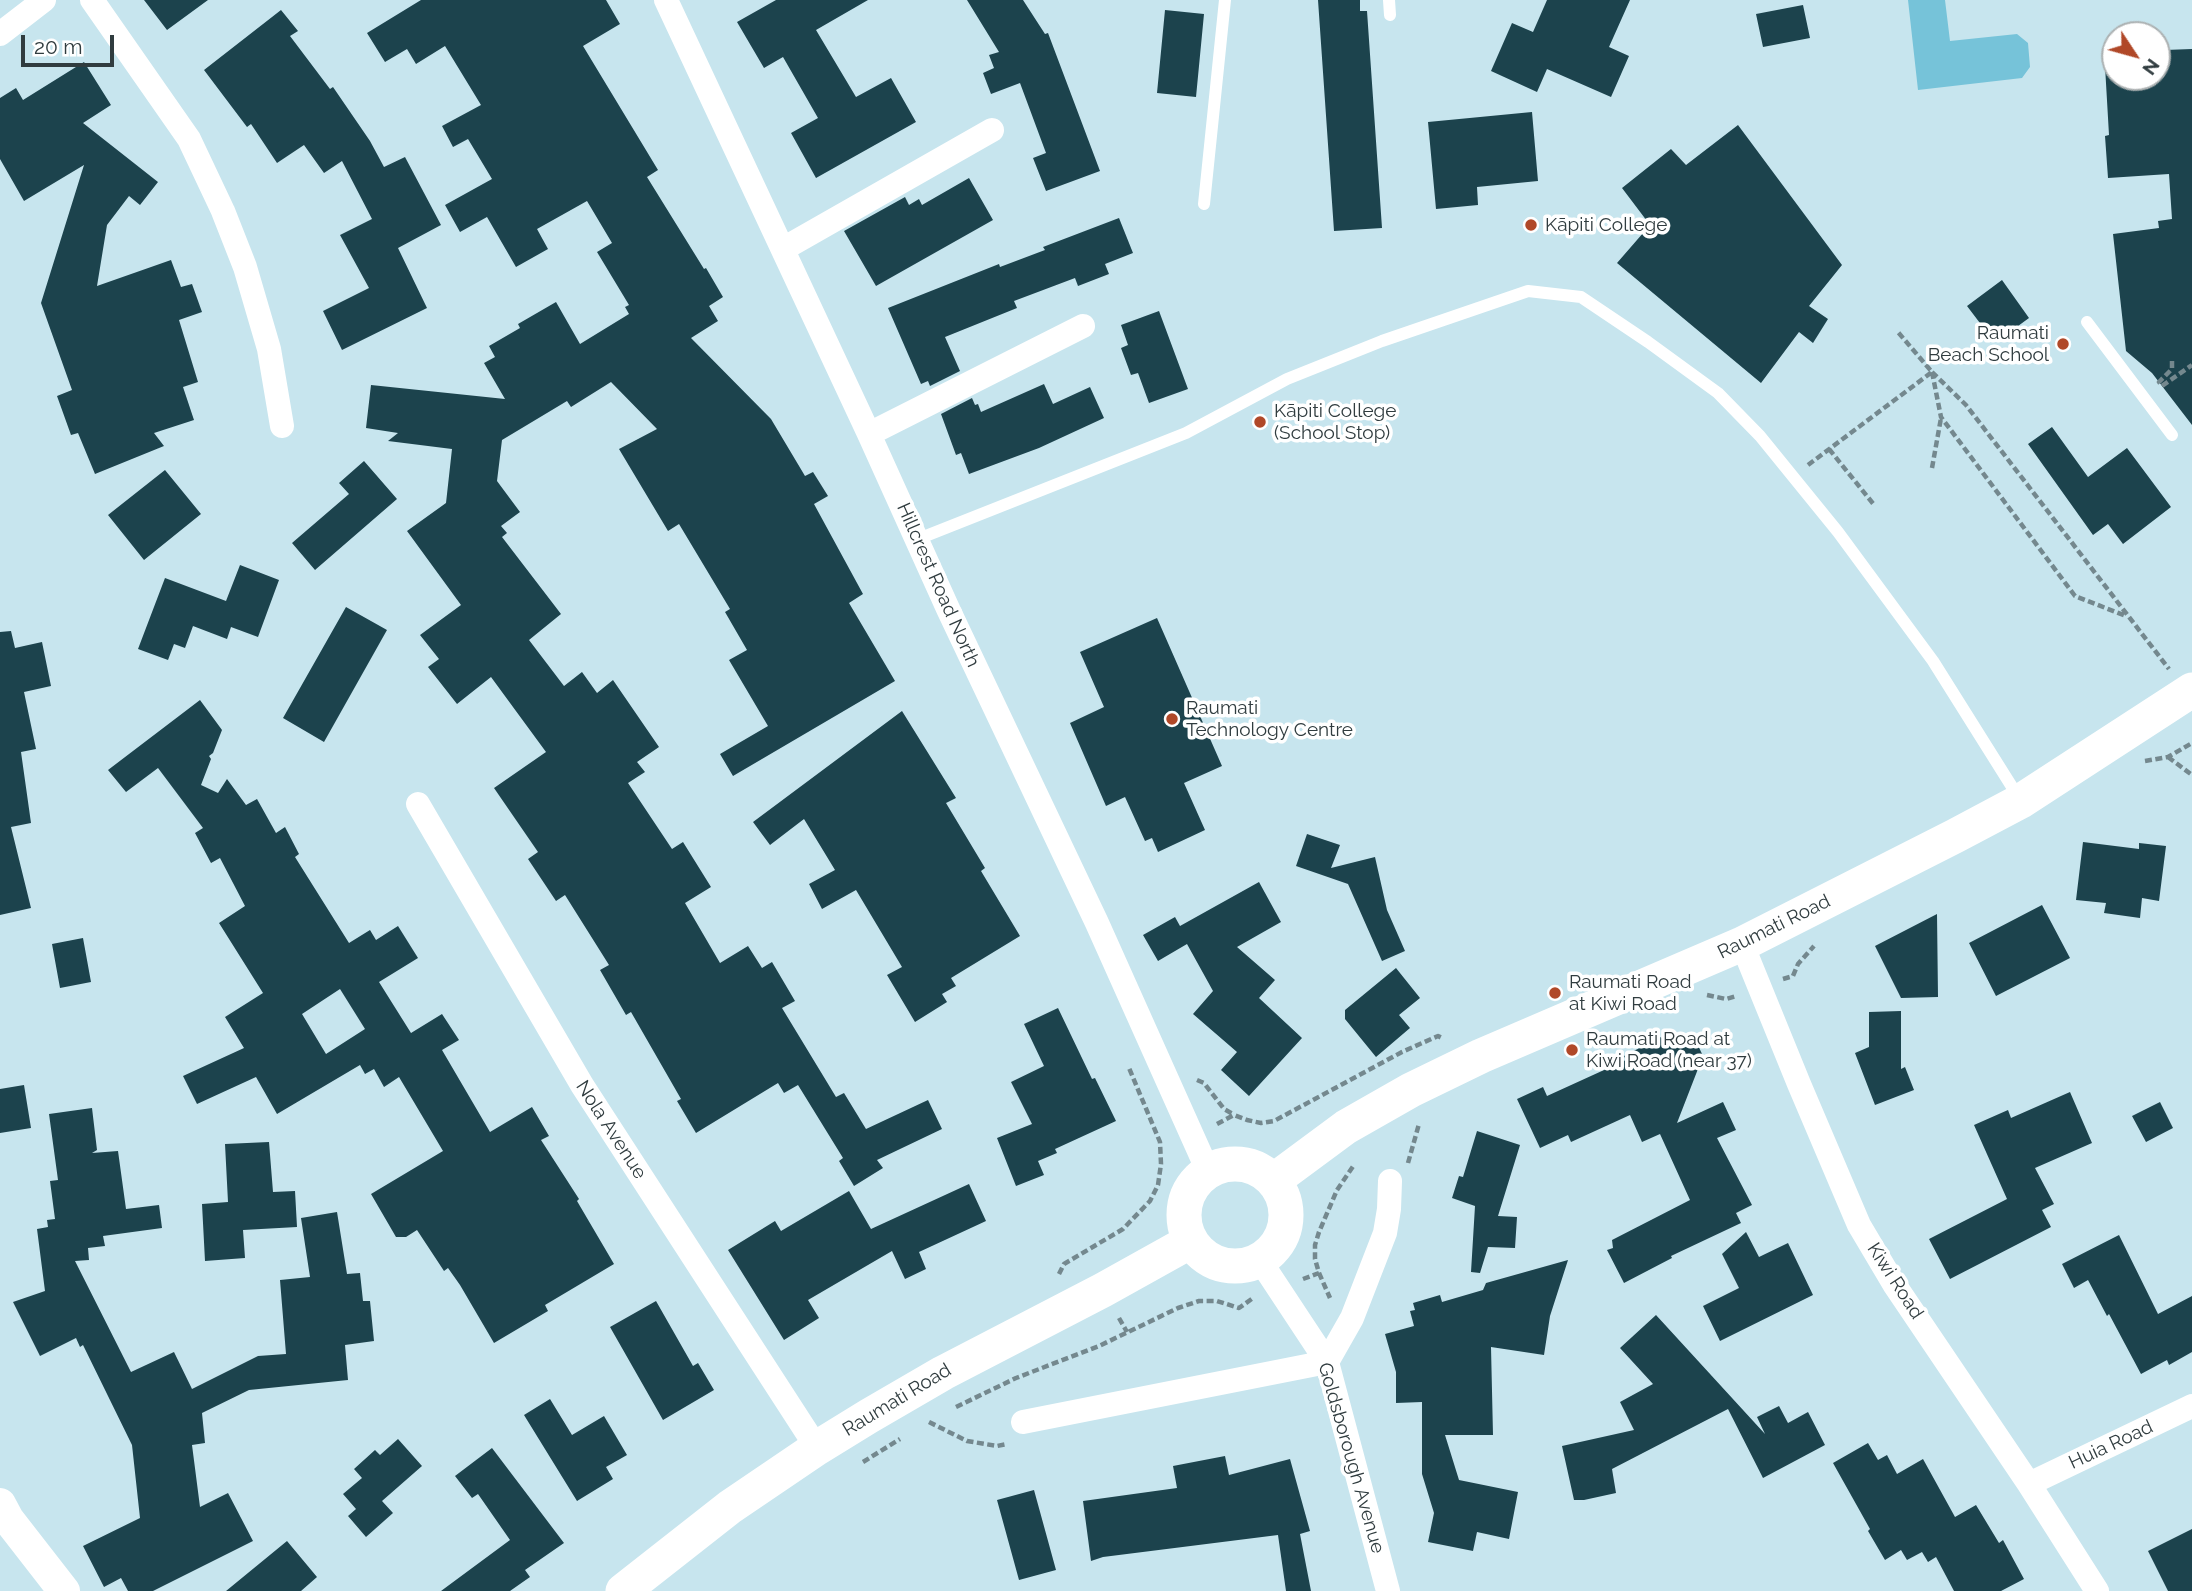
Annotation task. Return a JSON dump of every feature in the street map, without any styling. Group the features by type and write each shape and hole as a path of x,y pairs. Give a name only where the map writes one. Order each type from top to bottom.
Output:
{"main road":[{"name":"Raumati Road","path":"1273,1181 1346,1127 1411,1090 1481,1056 1742,944 2021,801 2190,692"},
{"path":"1235,1164 1249,1166 1273,1181 1281,1194 1285,1223 1280,1238 1271,1250 1259,1259 1245,1265 1214,1262 1201,1253 1191,1241 1185,1227 1184,1210 1196,1181 1208,1171 1235,1164"},
{"name":"Raumati Road","path":"623,1591 730,1507 817,1448 943,1373 1191,1241"}],"street":[{"path":"0,34 44,0"},
{"path":"92,0 189,139 223,211 245,267 269,349 282,426"},
{"name":"Hillcrest Road North","path":"666,0 1097,923 1208,1171"},
{"path":"783,250 992,130"},
{"path":"870,434 1083,326"},
{"name":"Nola Avenue","path":"418,804 582,1085 817,1448"},
{"name":"Kiwi Road","path":"1742,944 1859,1225 1894,1283 2029,1484 2097,1591"},
{"path":"1019,1432 1327,1362 1352,1318 1385,1233 1399,1173"},
{"name":"Goldsborough Avenue","path":"1259,1259 1327,1362 1388,1591"},
{"name":"Huia Road","path":"2029,1484 2192,1406"},
{"path":"0,1504 8,1519 64,1591"}],"lane":[{"path":"1204,204 1226,0"},
{"path":"1389,0 1390,15"},
{"path":"918,540 1186,433 1287,379 1382,341 1528,291 1581,297 1718,393 1760,436 1838,532 1933,661 2021,801"},
{"path":"2087,322 2172,435"}],"path":[{"path":"1897,331 1932,372 1966,405 2190,692"},
{"path":"2172,361 2172,369 2159,382 2162,386 2192,365"},
{"path":"1932,372 1941,417 1932,468"},
{"path":"1793,477 1932,372"},
{"path":"1941,417 2075,596 2129,617"},
{"path":"1829,449 1875,506"},
{"path":"2168,757 2192,775"},
{"path":"1705,995 1726,999 1733,997"},
{"path":"1196,1079 1204,1083 1224,1109 1234,1115 1247,1121 1274,1121 1402,1052 1438,1036 1447,1040"},
{"path":"1056,1281 1064,1264 1124,1229 1150,1201 1158,1185 1160,1142 1128,1064"},
{"path":"1224,1120 1234,1115"},
{"path":"1410,1128 1429,1118"},
{"path":"1399,1173 1420,1122"},
{"path":"1333,1304 1314,1259 1315,1245 1337,1190 1353,1165 1362,1158"},
{"path":"1083,1253 1088,1262"},
{"path":"1309,1276 1319,1273"},
{"path":"949,1411 1016,1378 1099,1346 1178,1308 1199,1301 1217,1301 1239,1308 1251,1299"},
{"path":"1117,1314 1127,1332"},
{"path":"923,1425 939,1416"},
{"path":"929,1422 967,1441 997,1446 1019,1432"},
{"path":"853,1467 905,1436"}],"shaded area":[{"path":"1908,0 1945,0 1950,41 2017,34 2028,43 2030,67 2022,78 1918,90"}],"building":[{"path":"144,0 208,0 167,30"},
{"path":"421,0 606,0 620,24 583,46 658,170 647,177 723,297 709,306 718,321 691,338 771,419 805,476 813,472 828,496 814,504 863,594 849,603 895,681 733,776 720,754 768,726 729,660 747,650 725,612 730,609 679,524 668,531 619,449 657,429 611,382 571,407 567,401 502,440 497,481 520,512 501,526 507,533 502,537 561,614 529,640 564,686 582,672 597,693 613,680 659,747 637,762 645,772 628,783 672,849 683,842 711,887 685,903 720,963 748,946 762,968 772,962 795,1001 782,1008 836,1097 844,1093 866,1129 928,1100 942,1129 877,1160 883,1168 854,1186 839,1161 843,1158 798,1085 784,1093 778,1083 696,1133 677,1101 681,1099 631,1012 626,1015 600,970 609,965 565,895 556,901 528,859 538,852 494,788 546,752 491,677 457,704 428,667 439,659 420,635 461,605 407,531 446,503 452,449 388,441 398,433 366,428 371,385 505,399 484,363 495,357 489,346 520,328 518,324 556,302 580,344 629,314 625,307 629,305 597,252 612,243 587,201 537,229 548,249 516,267 487,217 460,232 445,205 492,179 468,139 453,147 442,126 481,105 445,46 416,64 407,49 385,62 367,33"},
{"path":"776,0 868,0 816,30 856,97 891,78 916,122 816,178 791,133 818,118 783,57 764,68 737,22"},
{"path":"967,0 1023,0 1045,34 1048,33 1100,171 1046,191 1033,158 1046,153 1020,83 991,94 983,73 994,68 989,55 999,52"},
{"path":"1318,0 1360,0 1360,11 1367,11 1382,228 1334,231"},
{"path":"1547,0 1630,0 1609,47 1629,56 1611,97 1547,69 1537,92 1491,71 1512,23 1533,32"},
{"path":"1803,5 1810,38 1763,47 1756,14"},
{"path":"281,10 298,31 290,36 330,89 333,87 370,141 384,167 405,157 441,225 398,248 427,308 342,350 323,311 369,288 340,235 372,219 342,161 324,173 304,145 277,163 251,124 247,127 204,70"},
{"path":"1165,10 1204,14 1196,97 1157,93"},
{"path":"2192,49 2192,425 2152,373 2126,351 2113,234 2159,228 2158,221 2172,219 2169,174 2108,178 2105,136 2109,135 2106,91 2171,91 2171,50"},
{"path":"84,62 111,105 83,123 158,182 140,205 129,196 107,225 97,286 171,260 181,287 192,284 202,312 179,320 198,382 183,387 194,420 154,433 164,446 95,474 78,433 71,435 57,396 72,390 41,303 84,165 24,201 0,159 0,98 16,88 23,100"},
{"path":"1532,112 1538,181 1477,187 1478,205 1436,209 1428,122"},
{"path":"1738,125 1842,265 1809,306 1828,319 1813,343 1799,332 1761,383 1617,263 1650,225 1622,188 1671,149 1686,165"},
{"path":"969,178 993,220 876,286 844,231 905,197 909,205 919,199 922,205"},
{"path":"1119,218 1133,253 1105,264 1109,274 1078,286 1075,278 1014,301 1017,308 945,337 960,371 930,386 928,381 921,384 888,308 999,264 1000,267 1045,250 1043,247"},
{"path":"2002,280 2029,318 2003,337 1989,335 1967,306"},
{"path":"1159,311 1188,389 1149,403 1138,373 1131,375 1121,348 1128,345 1121,325"},
{"path":"1044,384 1053,404 1090,387 1104,418 1039,448 969,474 961,453 956,455 941,414 972,398 981,412"},
{"path":"2052,427 2088,477 2127,448 2171,507 2123,544 2108,524 2093,535 2028,444"},
{"path":"364,461 397,499 315,570 292,543 349,494 339,483"},
{"path":"165,470 201,514 144,560 108,515"},
{"path":"240,565 279,580 258,637 231,627 227,639 193,626 185,648 174,644 168,660 138,649 165,578 226,601"},
{"path":"346,607 387,630 324,742 283,718"},
{"path":"1157,618 1222,766 1184,783 1205,830 1158,852 1152,838 1145,841 1125,797 1106,806 1070,723 1104,707 1080,652"},
{"path":"11,631 15,648 42,642 51,686 24,692 36,749 21,752 31,823 11,827 31,908 0,915 0,632"},
{"path":"200,700 222,730 213,753 209,756 211,759 201,785 218,793 227,779 246,805 257,799 276,833 285,827 299,854 295,857 349,943 370,930 376,940 398,926 418,958 379,982 411,1033 442,1014 459,1040 442,1050 490,1132 532,1107 549,1136 541,1140 579,1199 577,1201 614,1264 545,1305 548,1311 494,1343 460,1285 448,1268 444,1271 417,1230 406,1237 396,1237 371,1194 443,1151 399,1077 384,1087 374,1069 365,1074 360,1065 277,1114 256,1077 197,1104 183,1076 244,1048 225,1017 263,993 219,923 245,906 220,858 211,863 195,833 203,828 158,768 126,792 108,770","holes":["340,989 365,1029 326,1054 302,1014"]},
{"path":"902,711 956,798 946,803 985,868 981,871 1020,936 951,978 956,986 942,994 947,1002 915,1022 887,975 902,967 856,890 822,909 809,884 835,870 804,819 770,845 753,822"},
{"path":"1307,834 1340,845 1331,868 1375,857 1387,910 1405,951 1382,961 1348,884 1296,866"},
{"path":"2083,842 2139,849 2139,843 2166,846 2159,901 2142,898 2140,918 2104,913 2106,903 2076,900"},
{"path":"1259,882 1281,922 1237,947 1275,980 1259,998 1302,1038 1249,1096 1221,1070 1237,1052 1193,1014 1213,991 1187,944 1158,961 1143,935 1175,917 1180,926"},
{"path":"2042,905 2070,958 1996,996 1969,943"},
{"path":"1937,914 1938,997 1901,998 1875,946"},
{"path":"83,938 91,982 60,988 52,944"},
{"path":"1396,968 1420,998 1399,1015 1410,1028 1376,1057 1345,1019 1345,1010"},
{"path":"1058,1008 1092,1079 1095,1078 1116,1121 1055,1149 1057,1153 1038,1161 1044,1175 1016,1186 997,1138 1032,1124 1011,1082 1044,1066 1024,1024"},
{"path":"1901,1011 1901,1069 1905,1067 1914,1090 1875,1105 1855,1053 1869,1047 1869,1012"},
{"path":"1683,1035 1695,1039 1703,1056 1677,1123 1723,1102 1736,1130 1717,1138 1752,1205 1736,1213 1741,1223 1671,1256 1672,1258 1624,1283 1607,1250 1613,1248 1612,1240 1690,1200 1660,1134 1642,1142 1630,1115 1571,1142 1568,1135 1540,1148 1517,1099 1543,1087 1547,1096 1626,1060 1624,1056 1661,1037 1665,1044"},
{"path":"24,1085 31,1128 0,1133 0,1089"},
{"path":"2070,1092 2092,1143 2035,1168 2054,1204 2042,1210 2051,1227 1950,1279 1929,1239 2007,1199 1974,1125 2008,1110 2011,1118"},
{"path":"2160,1102 2173,1128 2146,1142 2132,1116"},
{"path":"92,1108 97,1150 92,1153 118,1151 126,1209 159,1205 162,1228 103,1236 105,1246 88,1248 89,1260 75,1261 131,1372 174,1352 192,1389 258,1356 286,1354 280,1280 310,1277 301,1218 337,1212 347,1274 360,1273 363,1301 370,1301 374,1341 345,1345 348,1380 249,1390 202,1413 205,1443 192,1445 200,1507 228,1493 253,1541 153,1591 128,1591 121,1578 104,1587 83,1546 140,1518 132,1445 83,1345 80,1347 76,1338 40,1356 13,1302 45,1291 37,1229 48,1227 47,1220 55,1219 50,1181 58,1180 49,1114"},
{"path":"1477,1131 1520,1145 1498,1216 1517,1217 1515,1248 1488,1247 1480,1273 1471,1272 1475,1206 1452,1198 1459,1176 1463,1177"},
{"path":"269,1142 273,1192 295,1191 297,1227 243,1230 245,1258 205,1261 202,1204 228,1202 225,1144"},
{"path":"969,1184 986,1221 919,1252 926,1269 905,1279 892,1251 808,1300 819,1318 784,1340 728,1250 775,1221 781,1231 849,1191 871,1229"},
{"path":"1746,1232 1759,1257 1788,1243 1813,1295 1720,1341 1703,1306 1739,1288 1722,1254"},
{"path":"2119,1235 2158,1314 2192,1296 2192,1352 2169,1365 2167,1360 2141,1374 2088,1280 2074,1288 2062,1264"},
{"path":"1568,1260 1550,1316 1544,1355 1491,1347 1493,1435 1445,1435 1459,1480 1518,1492 1509,1539 1477,1532 1473,1551 1428,1542 1434,1513 1422,1474 1422,1402 1396,1403 1396,1372 1385,1334 1414,1326 1410,1311 1415,1310 1413,1303 1440,1295 1442,1302 1483,1290 1486,1283"},
{"path":"656,1301 693,1366 698,1363 714,1390 663,1420 610,1327"},
{"path":"1656,1315 1765,1434 1757,1417 1779,1406 1788,1423 1808,1412 1825,1445 1763,1478 1728,1409 1612,1469 1616,1493 1574,1500 1562,1446 1634,1430 1620,1402 1653,1384 1620,1348"},
{"path":"550,1399 572,1435 604,1416 627,1455 606,1467 613,1479 577,1501 524,1415"},
{"path":"398,1439 422,1466 382,1501 393,1513 366,1537 348,1516 356,1509 343,1494 362,1478 354,1469 375,1450 380,1455"},
{"path":"1868,1443 1878,1460 1887,1455 1897,1474 1923,1459 1955,1517 1976,1505 1999,1543 2003,1540 2024,1579 2001,1591 1954,1591 1936,1557 1928,1562 1922,1552 1907,1560 1901,1550 1885,1560 1833,1463"},
{"path":"492,1448 564,1543 525,1570 530,1577 510,1591 441,1591 510,1540 478,1494 472,1498 455,1476"},
{"path":"1225,1456 1229,1475 1290,1459 1310,1531 1300,1534 1311,1591 1286,1591 1278,1535 1103,1557 1091,1561 1083,1501 1177,1488 1173,1466"},
{"path":"1034,1490 1056,1570 1019,1580 997,1500"},
{"path":"2192,1529 2192,1591 2168,1591 2148,1551"},
{"path":"287,1541 317,1577 301,1591 226,1591"}],"place":[{"name":"Kāpiti College","path":"1531,225"},
{"name":"Raumati Beach School","path":"2063,344"},
{"name":"Kāpiti College (School Stop)","path":"1260,422"},
{"name":"Raumati Technology Centre","path":"1172,719"},
{"name":"Raumati Road at Kiwi Road","path":"1555,993"},
{"name":"Raumati Road at Kiwi Road (near 37)","path":"1572,1050"}]}
